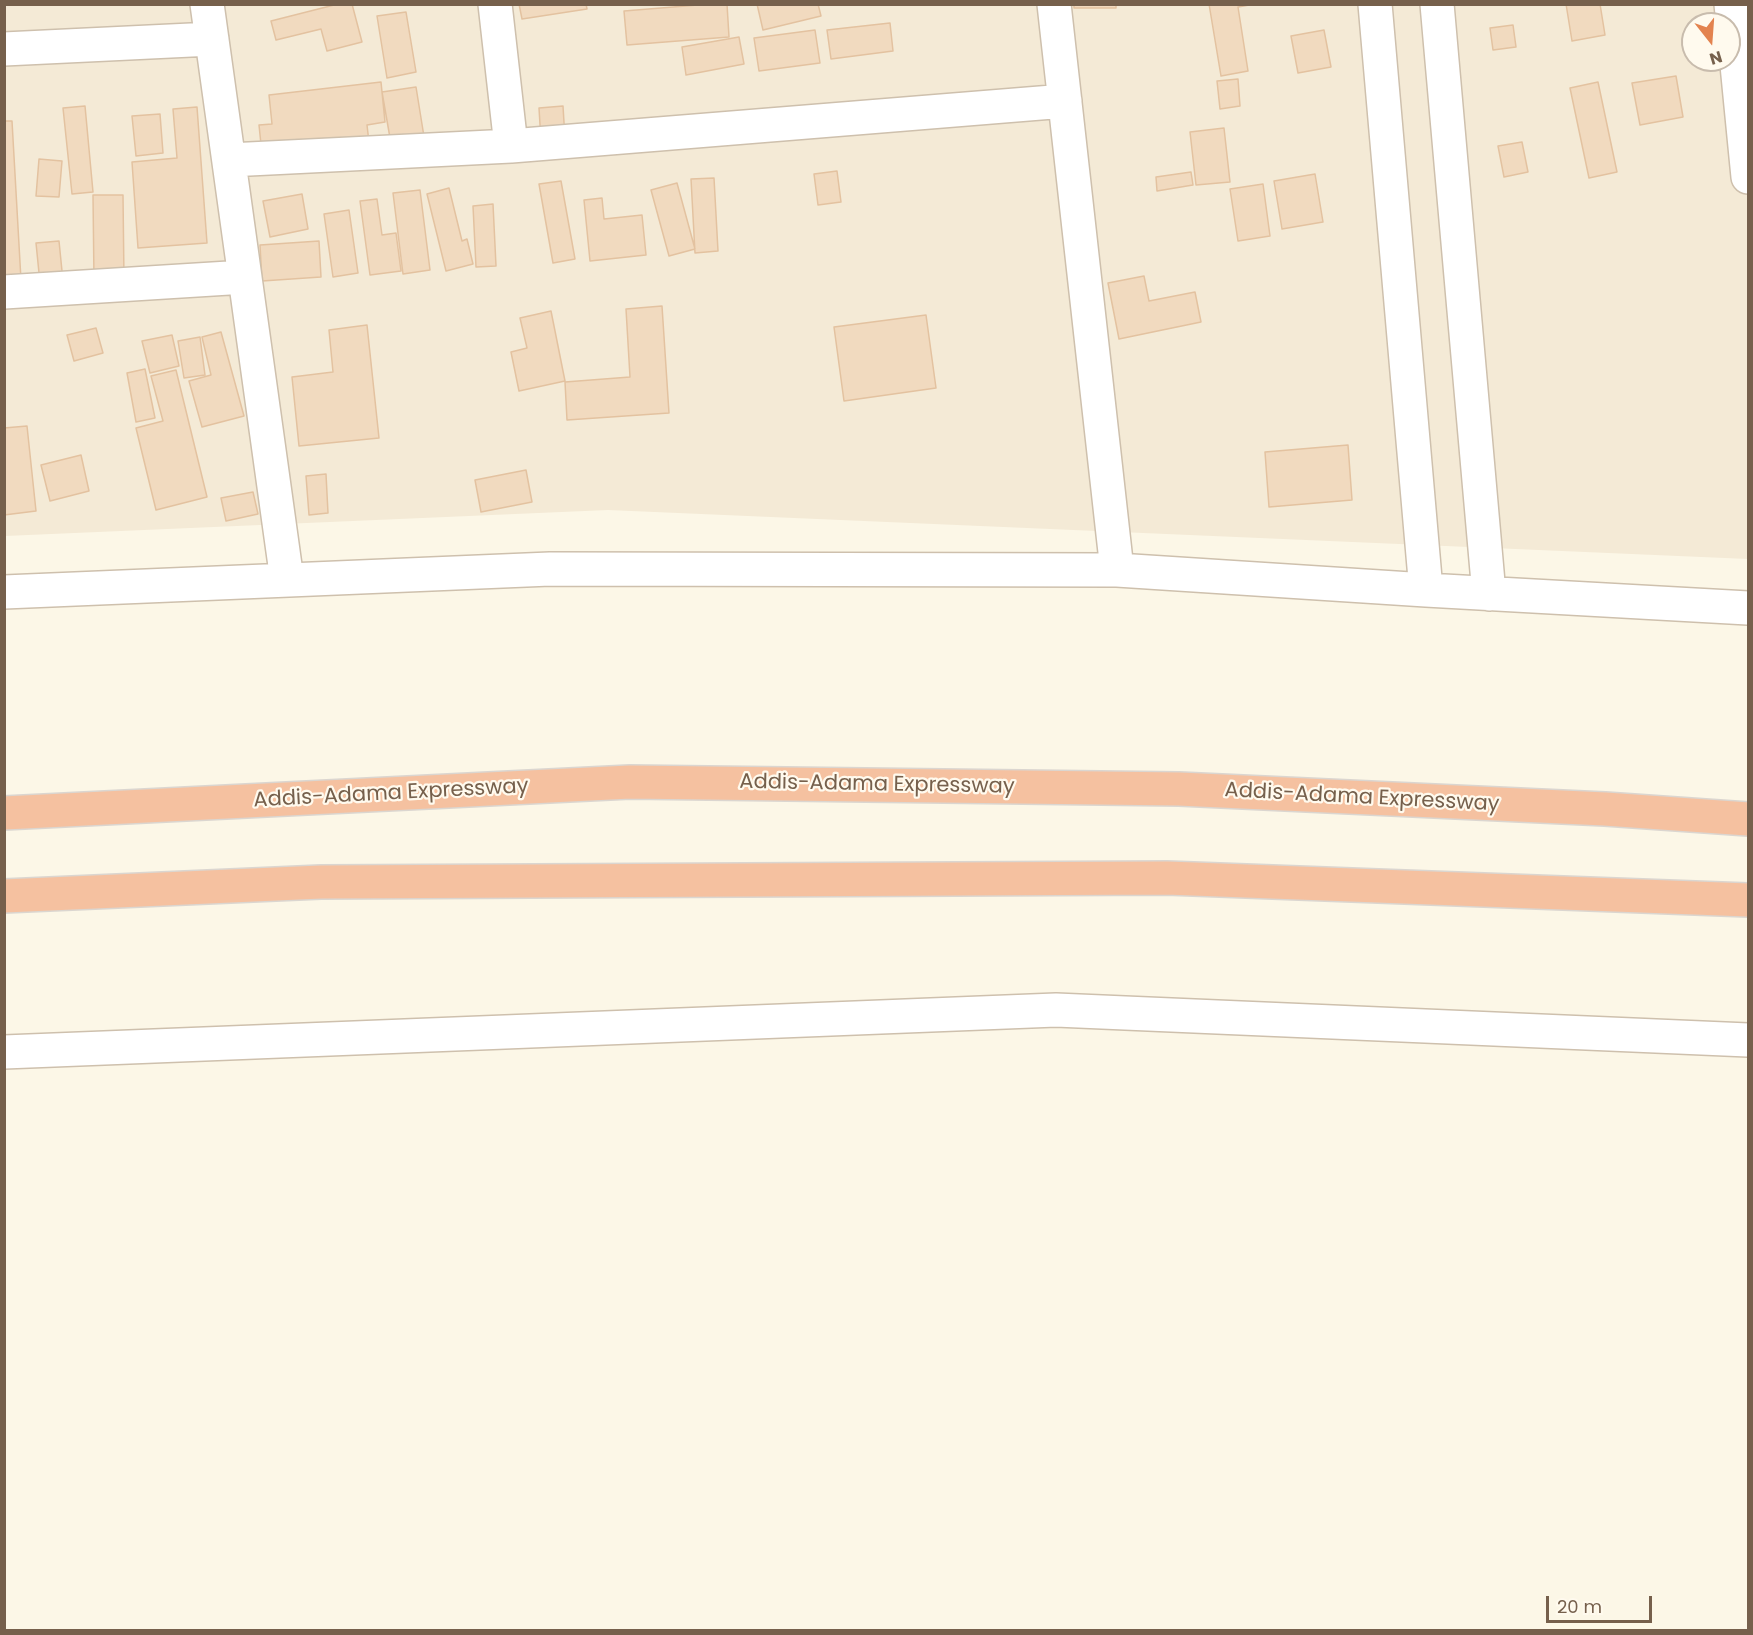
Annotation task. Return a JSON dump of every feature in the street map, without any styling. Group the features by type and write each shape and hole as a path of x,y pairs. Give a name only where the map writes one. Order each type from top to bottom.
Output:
{"highway":[{"name":"Addis-Adama Expressway","path":"4,813 630,782 1179,789 1749,819"},
{"path":"4,896 321,882 1167,878 1749,900"}],"street":[{"path":"207,4 286,580"},
{"path":"495,4 511,146"},
{"path":"1054,4 1117,570"},
{"path":"1375,4 1426,590"},
{"path":"1437,4 1489,594"},
{"path":"1731,4 1749,177"},
{"path":"4,49 212,39"},
{"path":"229,160 511,146 1065,101"},
{"path":"4,292 245,277"},
{"path":"4,592 550,569 1117,570 1749,608"},
{"path":"4,1052 1056,1010 1749,1040"}],"shaded area":[{"path":"4,5 1748,5 1748,559 608,510 5,536"}],"building":[{"path":"338,4 352,4 362,42 327,51 321,29 276,40 271,21"},
{"path":"519,4 586,4 587,9 522,19"},
{"path":"727,4 729,37 627,45 624,11"},
{"path":"757,4 818,4 821,16 763,30"},
{"path":"1074,4 1116,4 1116,8 1074,8"},
{"path":"1209,4 1255,4 1238,7 1248,71 1221,76"},
{"path":"1566,4 1600,4 1605,35 1572,41"},
{"path":"406,12 416,72 387,78 377,16"},
{"path":"890,23 893,51 831,59 827,30"},
{"path":"1513,25 1516,47 1493,50 1490,28"},
{"path":"815,30 820,63 759,71 754,38"},
{"path":"1324,30 1331,67 1298,73 1291,36"},
{"path":"739,37 744,64 686,75 682,47"},
{"path":"1676,76 1683,117 1640,125 1632,83"},
{"path":"1238,79 1240,106 1220,109 1217,81"},
{"path":"381,82 385,122 367,125 370,151 263,164 259,125 272,124 269,95"},
{"path":"1598,82 1617,172 1589,178 1570,88"},
{"path":"416,87 426,149 393,155 382,92"},
{"path":"85,106 93,192 72,194 63,108"},
{"path":"563,106 565,139 541,141 539,108"},
{"path":"197,107 207,243 138,248 132,162 177,158 173,109"},
{"path":"160,114 163,153 136,156 132,116"},
{"path":"4,121 12,121 21,280 4,280"},
{"path":"1224,128 1230,182 1196,185 1190,132"},
{"path":"1522,142 1528,172 1504,177 1498,146"},
{"path":"39,159 62,161 59,197 36,196"},
{"path":"837,171 841,202 818,205 814,174"},
{"path":"1191,172 1193,185 1157,191 1156,177"},
{"path":"1315,174 1323,222 1282,229 1274,181"},
{"path":"714,178 718,251 695,253 691,179"},
{"path":"561,181 575,259 553,263 539,184"},
{"path":"677,183 695,249 669,256 651,190"},
{"path":"1263,184 1270,236 1238,241 1230,189"},
{"path":"449,188 462,241 467,239 473,264 446,271 427,194"},
{"path":"420,190 430,270 403,274 393,193"},
{"path":"302,194 308,229 270,237 263,201"},
{"path":"93,195 123,195 124,280 94,281"},
{"path":"602,198 604,219 642,215 646,255 590,261 584,200"},
{"path":"377,199 382,235 396,233 401,271 370,275 360,201"},
{"path":"493,204 496,266 476,267 473,206"},
{"path":"349,210 358,273 333,277 324,214"},
{"path":"59,241 63,281 40,283 36,243"},
{"path":"319,241 321,277 262,281 260,245"},
{"path":"1144,276 1149,301 1195,292 1201,322 1119,339 1108,283"},
{"path":"662,306 669,413 567,420 565,382 630,377 626,309"},
{"path":"551,311 565,381 519,391 511,352 527,348 520,318"},
{"path":"926,315 936,388 844,401 834,327"},
{"path":"367,325 379,438 299,446 292,377 333,372 329,330"},
{"path":"96,328 103,353 74,361 67,335"},
{"path":"221,332 244,416 202,427 189,381 211,375 202,337"},
{"path":"172,335 179,366 150,373 142,341"},
{"path":"200,337 205,375 184,378 178,341"},
{"path":"145,369 155,418 136,422 127,373"},
{"path":"176,370 207,497 156,510 136,428 163,421 151,376"},
{"path":"27,426 36,511 4,515 4,428"},
{"path":"1348,445 1352,500 1269,507 1265,452"},
{"path":"81,455 89,491 50,501 41,465"},
{"path":"526,470 532,502 481,512 475,480"},
{"path":"326,474 328,513 309,515 306,476"},
{"path":"253,492 258,514 226,521 221,498"}]}
